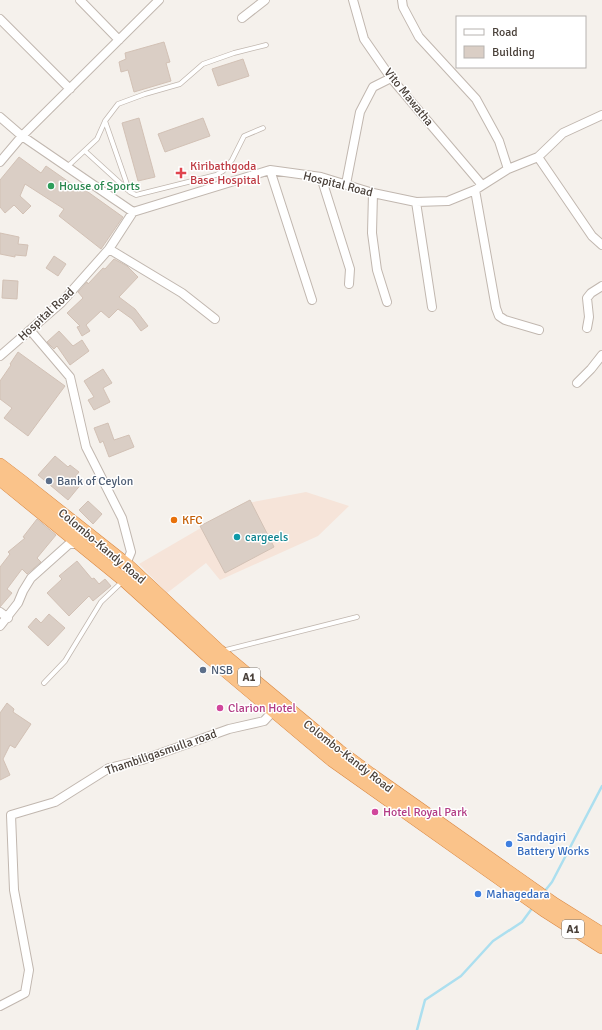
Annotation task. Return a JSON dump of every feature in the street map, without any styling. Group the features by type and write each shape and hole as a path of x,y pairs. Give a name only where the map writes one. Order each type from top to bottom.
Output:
{"highway":[{"name":"Colombo-Kandy Road","path":"0,465 86,540 124,580 207,655 370,774 602,947"},
{"name":"Colombo-Kandy Road","path":"0,479 86,540 126,564 277,707"},
{"name":"Colombo-Kandy Road","path":"548,906 602,934"}],"street":[{"path":"80,0 119,40"},
{"path":"0,162 22,136 159,0"},
{"path":"242,18 265,0"},
{"name":"Vito Mawatha","path":"353,0 364,39 391,78 478,187"},
{"path":"402,0 403,7 419,36 476,99 499,140 508,169"},
{"path":"0,19 70,89"},
{"path":"346,184 360,112 373,87 391,78"},
{"name":"Hospital Road","path":"0,356 61,303 109,249 133,212 270,170 321,177 373,193 416,202 448,201 478,187 508,169 538,157 563,133 602,115"},
{"path":"0,117 22,136 133,212"},
{"path":"538,157 592,236 602,245"},
{"path":"270,170 312,300"},
{"path":"321,177 350,269 349,284"},
{"path":"478,187 496,308 499,316 505,320 539,330"},
{"path":"373,193 372,233 377,270 387,302"},
{"path":"416,202 432,307"},
{"path":"109,249 182,293 215,319"},
{"path":"587,328 587,298 591,293 602,286"},
{"path":"30,330 70,376 86,447 122,518 131,552 126,564"},
{"path":"577,383 602,355"},
{"path":"0,626 18,604 23,591 31,578 69,544 86,540"},
{"path":"0,612 8,618"},
{"name":"Thambiligasmulla road","path":"0,1006 25,993 29,970 14,890 11,815 55,802 109,768 142,760 229,729 264,721 277,707"}],"lane":[{"path":"67,167 97,139 105,121 118,104 144,94 180,84 203,64 234,53 266,45"},
{"path":"105,121 130,192"},
{"path":"85,151 130,192 136,195 216,175 223,171 232,160 244,136 263,128"},
{"path":"44,683 65,661 101,602 124,580"},
{"path":"219,652 357,617"}],"shaded area":[{"path":"306,492 349,506 318,536 220,580 206,563 167,593 139,564 242,504"}],"building":[{"path":"164,42 170,62 166,63 171,81 134,92 128,70 121,72 119,62 126,59 125,53"},
{"path":"243,59 249,76 218,86 212,69"},
{"path":"139,118 155,177 138,181 122,123"},
{"path":"203,118 210,136 165,152 158,134"},
{"path":"19,157 41,173 46,166 79,189 81,187 123,217 101,249 59,216 64,209 25,184 20,196 31,206 23,214 14,205 5,213 0,207 0,180"},
{"path":"0,233 19,237 18,244 28,245 26,256 15,255 15,257 0,254"},
{"path":"54,256 66,264 58,276 46,268"},
{"path":"114,259 127,266 138,277 119,297 135,309 148,326 141,331 132,319 118,309 109,318 101,311 86,325 90,331 82,336 77,327 80,326 67,313 83,298 78,292 103,268 105,269"},
{"path":"3,280 18,281 17,299 2,298"},
{"path":"59,331 73,346 82,340 89,351 70,365 57,346 54,349 47,342"},
{"path":"18,352 65,386 28,436 4,418 12,408 0,399 0,381"},
{"path":"103,369 112,383 103,388 110,402 94,410 88,400 94,397 84,381"},
{"path":"108,423 114,440 129,435 134,447 109,457 103,441 100,443 94,428"},
{"path":"55,456 68,467 70,465 79,472 75,477 82,483 68,500 38,475"},
{"name":"cargeels","path":"250,500 274,547 225,573 200,526"},
{"path":"88,501 102,514 93,524 79,510"},
{"path":"37,519 56,535 37,558 41,562 27,574 22,569 7,589 12,593 0,607 0,567 10,554 8,552 25,538 23,537"},
{"path":"77,561 92,579 94,578 99,584 105,579 111,586 93,601 89,596 69,616 47,593 62,579 59,576"},
{"path":"49,614 65,628 48,646 28,627 36,618 41,623"},
{"path":"7,703 14,709 13,712 31,724 15,748 10,745 3,759 10,775 0,780 0,713"}],"waterway":[{"path":"544,892 552,882 602,786"},
{"path":"417,1030 425,1000 461,976 493,941 522,922 533,907"}],"place":[{"name":"Kiribathgoda Base Hospital","path":"181,173"},
{"name":"House of Sports","path":"51,186"},
{"name":"Bank of Ceylon","path":"49,481"},
{"name":"KFC","path":"174,520"},
{"name":"cargeels","path":"237,537"},
{"name":"NSB","path":"203,670"},
{"name":"Clarion Hotel","path":"220,708"},
{"name":"Hotel Royal Park","path":"375,812"},
{"name":"Sandagiri Battery Works","path":"509,844"},
{"name":"Mahagedara","path":"478,894"}]}
